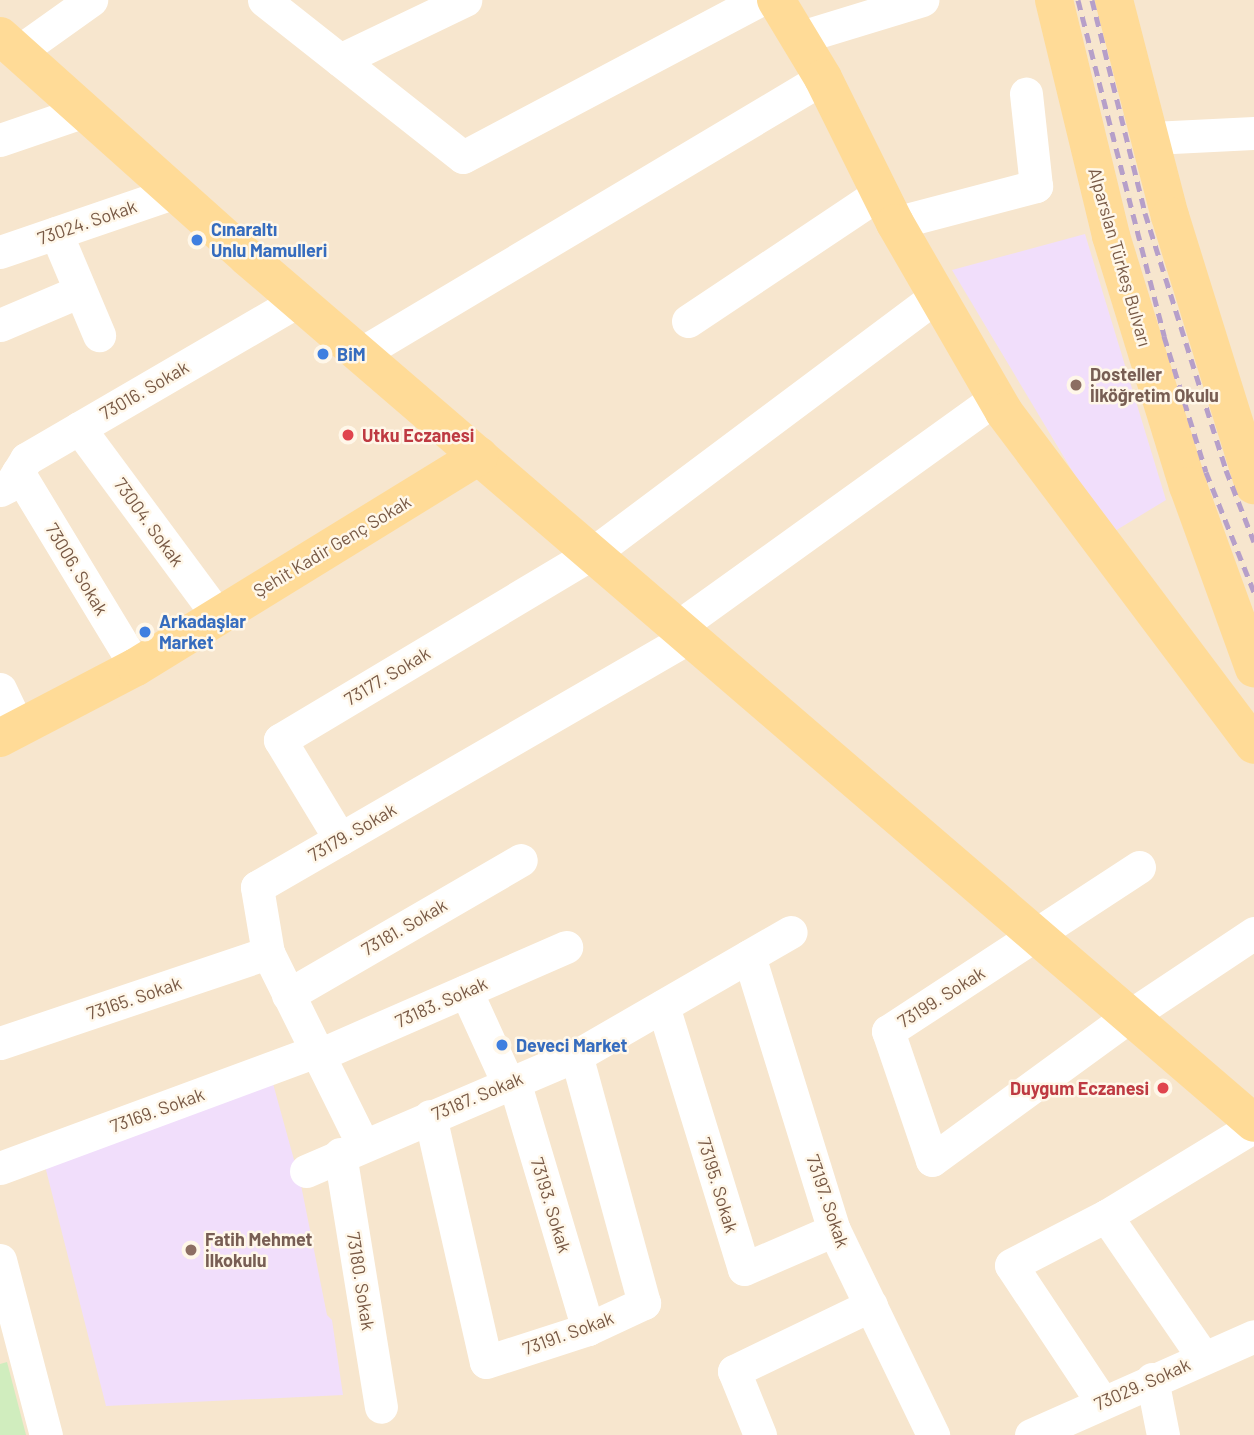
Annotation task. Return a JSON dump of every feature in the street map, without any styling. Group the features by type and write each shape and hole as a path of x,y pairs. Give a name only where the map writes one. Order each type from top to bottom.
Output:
{"main road":[{"path":"776,0 801,37 887,208 996,398 1254,745"},
{"name":"Alparslan Türkeş Bulvarı","path":"1054,0 1111,236 1188,486 1254,668"},
{"path":"1114,0 1152,138 1170,216 1254,485"},
{"path":"9,44 298,301 1040,935 1254,1124"},
{"name":"Şehit Kadir Genç Sokak","path":"10,733 136,667 479,456"}],"street":[{"path":"9,44 91,0"},
{"path":"264,0 463,157 759,0"},
{"path":"340,60 465,0"},
{"path":"801,37 889,5 922,0"},
{"path":"360,354 398,327 823,78"},
{"path":"688,321 887,208 1036,186 1026,94"},
{"path":"0,140 84,111"},
{"path":"1152,138 1254,133"},
{"name":"73024. Sokak","path":"0,252 175,192"},
{"path":"56,233 99,335"},
{"path":"0,324 80,291"},
{"path":"593,553 937,296"},
{"name":"73016. Sokak","path":"9,481 26,459 298,301"},
{"name":"73179. Sokak","path":"352,1149 313,1052 268,953 257,887 685,631 996,398"},
{"name":"73004. Sokak","path":"79,428 218,616"},
{"name":"73006. Sokak","path":"9,481 136,667"},
{"name":"73177. Sokak","path":"340,839 280,740 593,553"},
{"path":"0,689 10,733"},
{"name":"73181. Sokak","path":"288,995 521,860"},
{"path":"1040,935 1139,867"},
{"name":"73187. Sokak","path":"306,1171 576,1055 791,932"},
{"path":"1131,1015 1254,933"},
{"name":"73199. Sokak","path":"1040,935 888,1031 932,1160 1131,1015"},
{"name":"73183. Sokak","path":"313,1052 328,1051 566,947"},
{"name":"73165. Sokak","path":"0,1043 268,953"},
{"name":"73197. Sokak","path":"749,956 834,1230 933,1435"},
{"name":"73193. Sokak","path":"466,991 511,1082 588,1329"},
{"name":"73195. Sokak","path":"663,1006 744,1269 834,1230"},
{"name":"73169. Sokak","path":"0,1168 313,1052"},
{"name":"73191. Sokak","path":"430,1116 486,1362 588,1329 644,1303 576,1055"},
{"path":"1102,1402 1011,1265 1105,1216 1254,1124"},
{"name":"73180. Sokak","path":"352,1149 381,1407"},
{"path":"1105,1216 1203,1357"},
{"path":"0,1261 46,1435"},
{"path":"760,1435 734,1371 870,1305"},
{"name":"73029. Sokak","path":"1031,1435 1254,1336"},
{"path":"1152,1379 1163,1435"}],"shaded area":[{"path":"0,0 1254,0 1254,1435 0,1435"},
{"name":"Dosteller İlköğretim Okulu","path":"1085,234 1166,500 1110,534 952,270"},
{"name":"Fatih Mehmet İlkokulu","path":"272,1080 301,1185 327,1315 332,1320 343,1395 106,1406 44,1162"}],"green space":[{"path":"7,1362 26,1435 0,1435 0,1364"}],"railway":[{"path":"1078,0 1164,336 1206,472 1254,592"},
{"path":"1092,0 1145,213 1226,470 1254,542"}],"place":[{"name":"Cınaraltı Unlu Mamulleri","path":"197,240"},
{"name":"BiM","path":"323,354"},
{"name":"Dosteller İlköğretim Okulu","path":"1076,385"},
{"name":"Utku Eczanesi","path":"348,435"},
{"name":"Arkadaşlar Market","path":"145,632"},
{"name":"Deveci Market","path":"502,1045"},
{"name":"Duygum Eczanesi","path":"1163,1088"},
{"name":"Fatih Mehmet İlkokulu","path":"191,1250"}]}
